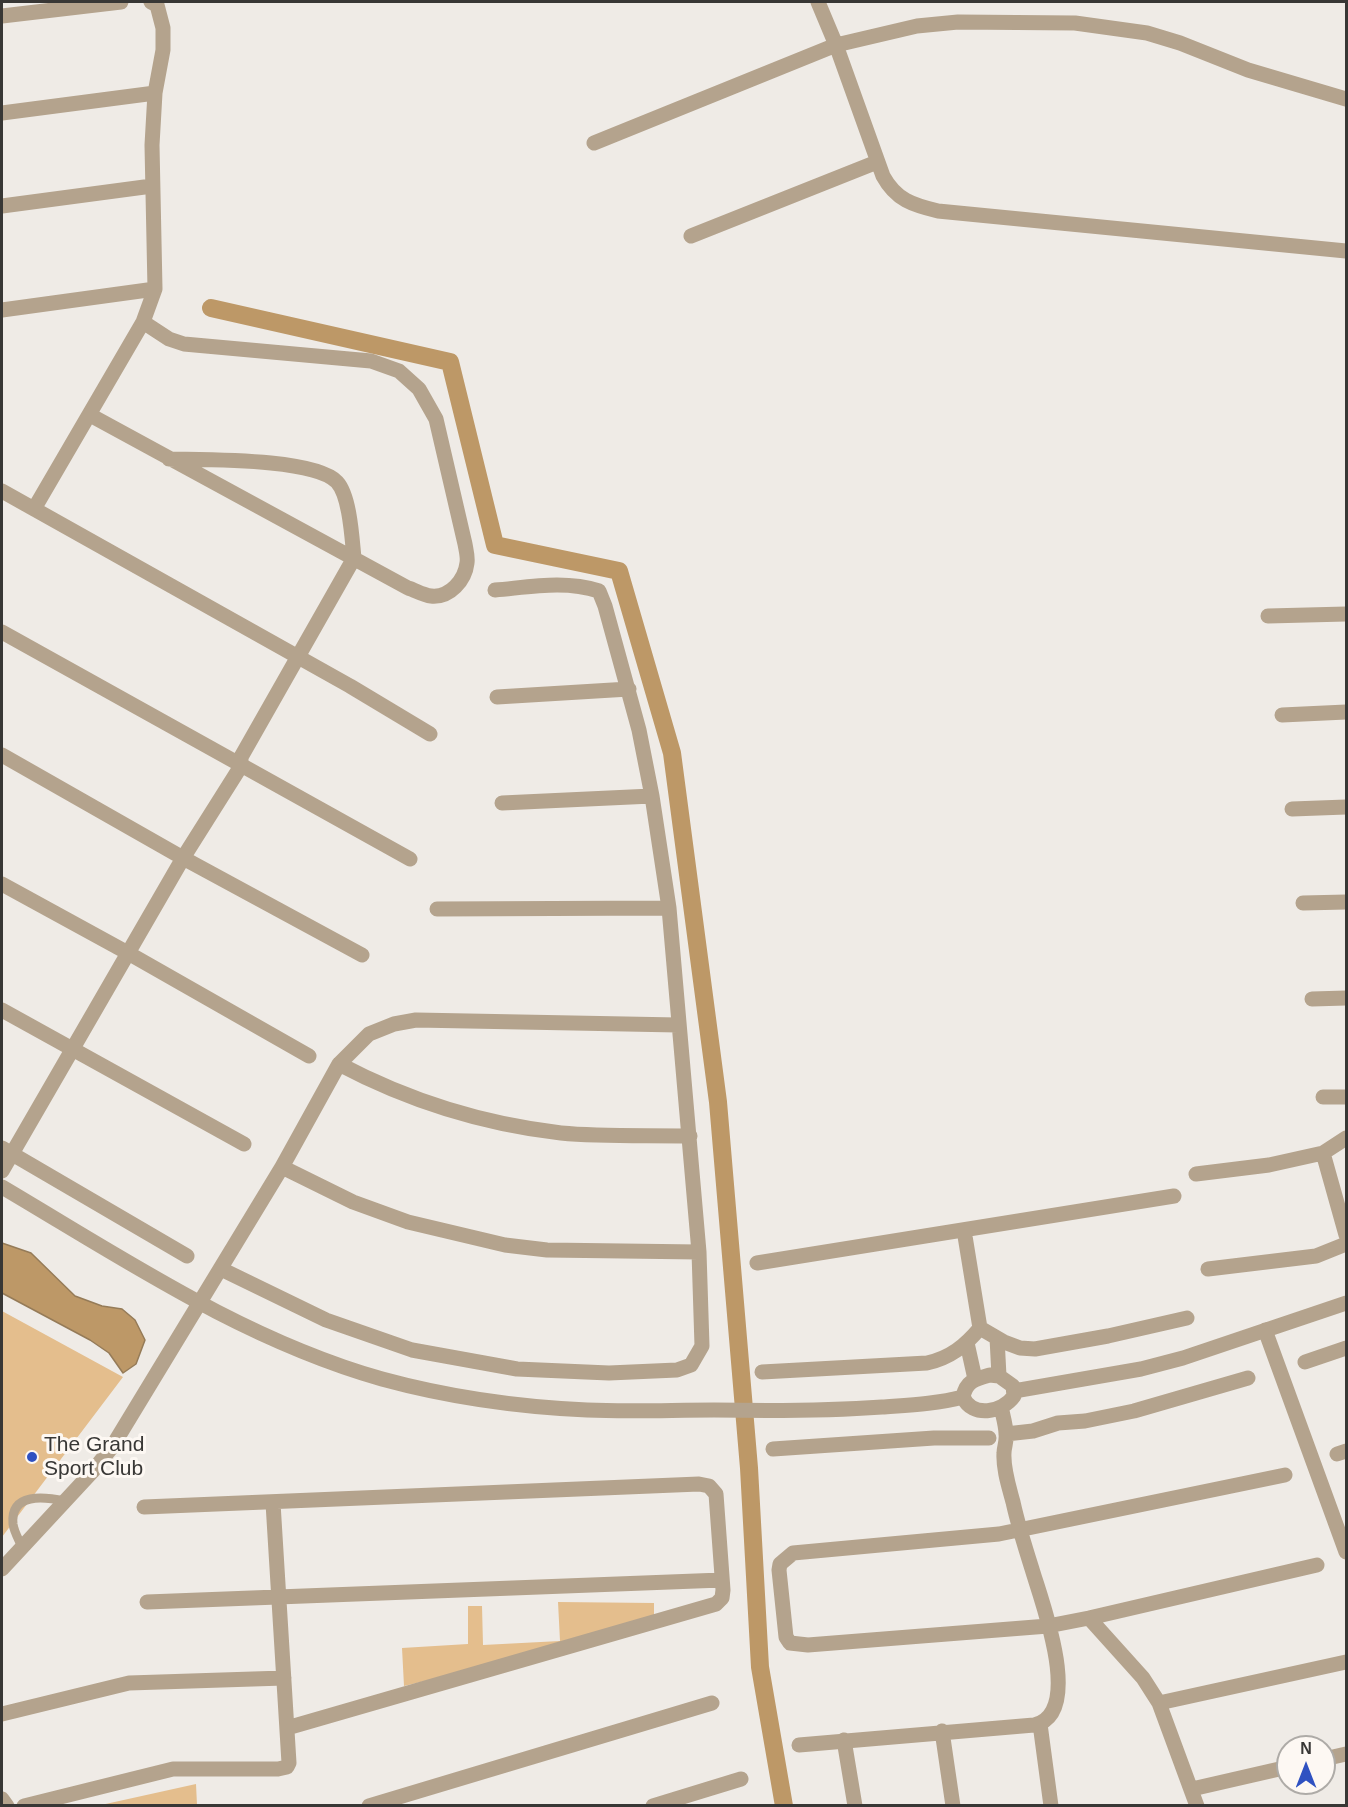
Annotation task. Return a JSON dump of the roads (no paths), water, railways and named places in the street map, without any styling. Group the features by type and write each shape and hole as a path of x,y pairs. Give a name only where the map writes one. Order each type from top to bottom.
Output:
{"street":[{"path":"2,16 121,2"},
{"path":"34,508 143,322 155,289 152,145 155,93 163,50 163,28 157,5 151,2"},
{"path":"818,2 836,45 877,162 890,189 918,206 938,212 1347,251"},
{"path":"594,143 836,45 917,26 958,22 1075,22 1108,26 1169,40 1248,70 1347,99"},
{"path":"2,113 155,93"},
{"path":"691,236 877,162"},
{"path":"2,206 152,186"},
{"path":"2,310 155,289"},
{"path":"90,416 408,588 431,596 442,594 452,589 464,577 468,561 436,419 419,389 399,371 371,361 184,344 169,339 143,322"},
{"path":"2,1171 7,1151 72,1049 183,858 242,766 241,757 354,558 350,521 344,496 337,482 320,472 297,466 169,459"},
{"path":"2,492 350,686 430,734"},
{"path":"221,1269 326,1320 412,1350 517,1369 609,1373 677,1370 691,1365 702,1346 699,1252 669,908 652,796 629,689 599,591 581,585 558,584 495,590"},
{"path":"1268,616 1347,614"},
{"path":"2,632 410,859"},
{"path":"497,697 629,689"},
{"path":"1282,715 1347,712"},
{"path":"2,755 183,858 362,955"},
{"path":"502,803 652,796"},
{"path":"1292,809 1347,807"},
{"path":"2,884 309,1056"},
{"path":"1303,903 1347,902"},
{"path":"437,909 669,908"},
{"path":"1312,999 1347,998"},
{"path":"2,1010 244,1144"},
{"path":"2,1569 112,1448 282,1167 339,1064 369,1034 394,1024 416,1020 678,1025"},
{"path":"339,1064 373,1082 421,1102 485,1120 563,1133 690,1136"},
{"path":"1323,1097 1347,1096"},
{"path":"1196,1174 1269,1165 1323,1154 1347,1138"},
{"path":"7,1151 188,1256"},
{"path":"1323,1154 1347,1235"},
{"path":"282,1167 353,1202 408,1222 506,1245 548,1250 699,1252"},
{"path":"2,1187 199,1303 263,1336 310,1355 392,1381 486,1400 587,1410 823,1411 896,1406 963,1397"},
{"path":"757,1263 1174,1196"},
{"path":"762,1371 927,1363 942,1360 968,1343 980,1328 964,1230"},
{"path":"1208,1269 1316,1256 1347,1244"},
{"path":"1014,1391 1141,1369 1183,1358 1347,1303"},
{"path":"980,1328 1020,1348 1035,1349 1108,1336 1187,1318"},
{"path":"1265,1330 1347,1552"},
{"path":"997,1338 999,1376"},
{"path":"968,1343 975,1378"},
{"path":"1305,1362 1347,1348"},
{"path":"999,1376 1013,1386 1014,1396 1010,1402 984,1411 966,1405 963,1397 968,1383 975,1378 999,1376"},
{"path":"1006,1434 1033,1431 1058,1423 1134,1411 1248,1378"},
{"path":"799,1744 1040,1724 1050,1716 1055,1706 1058,1667 1019,1529 1003,1451 1006,1434 1001,1407"},
{"path":"984,1411 989,1438 1003,1451"},
{"path":"772,1449 934,1438 989,1438"},
{"path":"1285,1476 999,1534 793,1553 780,1564 779,1570 786,1637 790,1643 808,1645 1048,1626 1317,1565"},
{"path":"144,1507 705,1484 713,1489 718,1501 722,1598 710,1607 287,1728"},
{"path":"24,1806 173,1770 284,1768 289,1763 273,1503"},
{"path":"147,1602 722,1580"},
{"path":"1089,1618 1143,1678 1159,1702 1197,1806"},
{"path":"1159,1702 1347,1662"},
{"path":"2,1713 129,1683 284,1678"},
{"path":"369,1806 712,1703"},
{"path":"1040,1724 1051,1806"},
{"path":"942,1731 952,1806"},
{"path":"844,1740 855,1806"},
{"path":"1192,1789 1276,1770"},
{"path":"653,1806 741,1779"},
{"path":"2,1799 8,1806"}],"lane":[{"path":"22,1547 13,1527 14,1515 18,1506 28,1499 45,1497 65,1501"}],"waterway":[{"path":"211,308 450,362 495,545 619,571 672,753 718,1102 749,1468 760,1667 784,1806"}],"place":[{"name":"The Grand Sport Club","path":"32,1457"}]}
